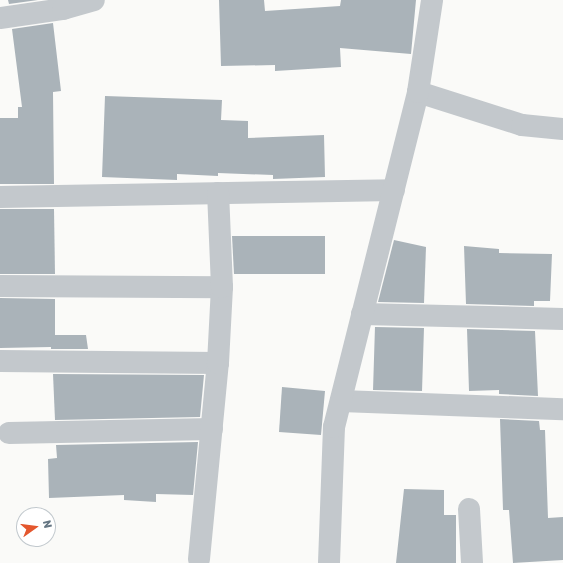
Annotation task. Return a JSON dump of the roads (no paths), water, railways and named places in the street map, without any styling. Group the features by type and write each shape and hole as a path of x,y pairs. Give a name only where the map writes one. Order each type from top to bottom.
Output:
{"street":[{"path":"0,18 62,10 94,0"},
{"path":"329,563 334,427 418,92 432,0"},
{"path":"418,92 522,125 563,129"},
{"path":"0,197 394,190"},
{"path":"199,559 218,363 222,286 218,192"},
{"path":"0,286 222,286"},
{"path":"362,314 563,319"},
{"path":"0,361 218,363"},
{"path":"341,401 563,408"},
{"path":"9,433 212,429"},
{"path":"469,509 472,563"}]}
